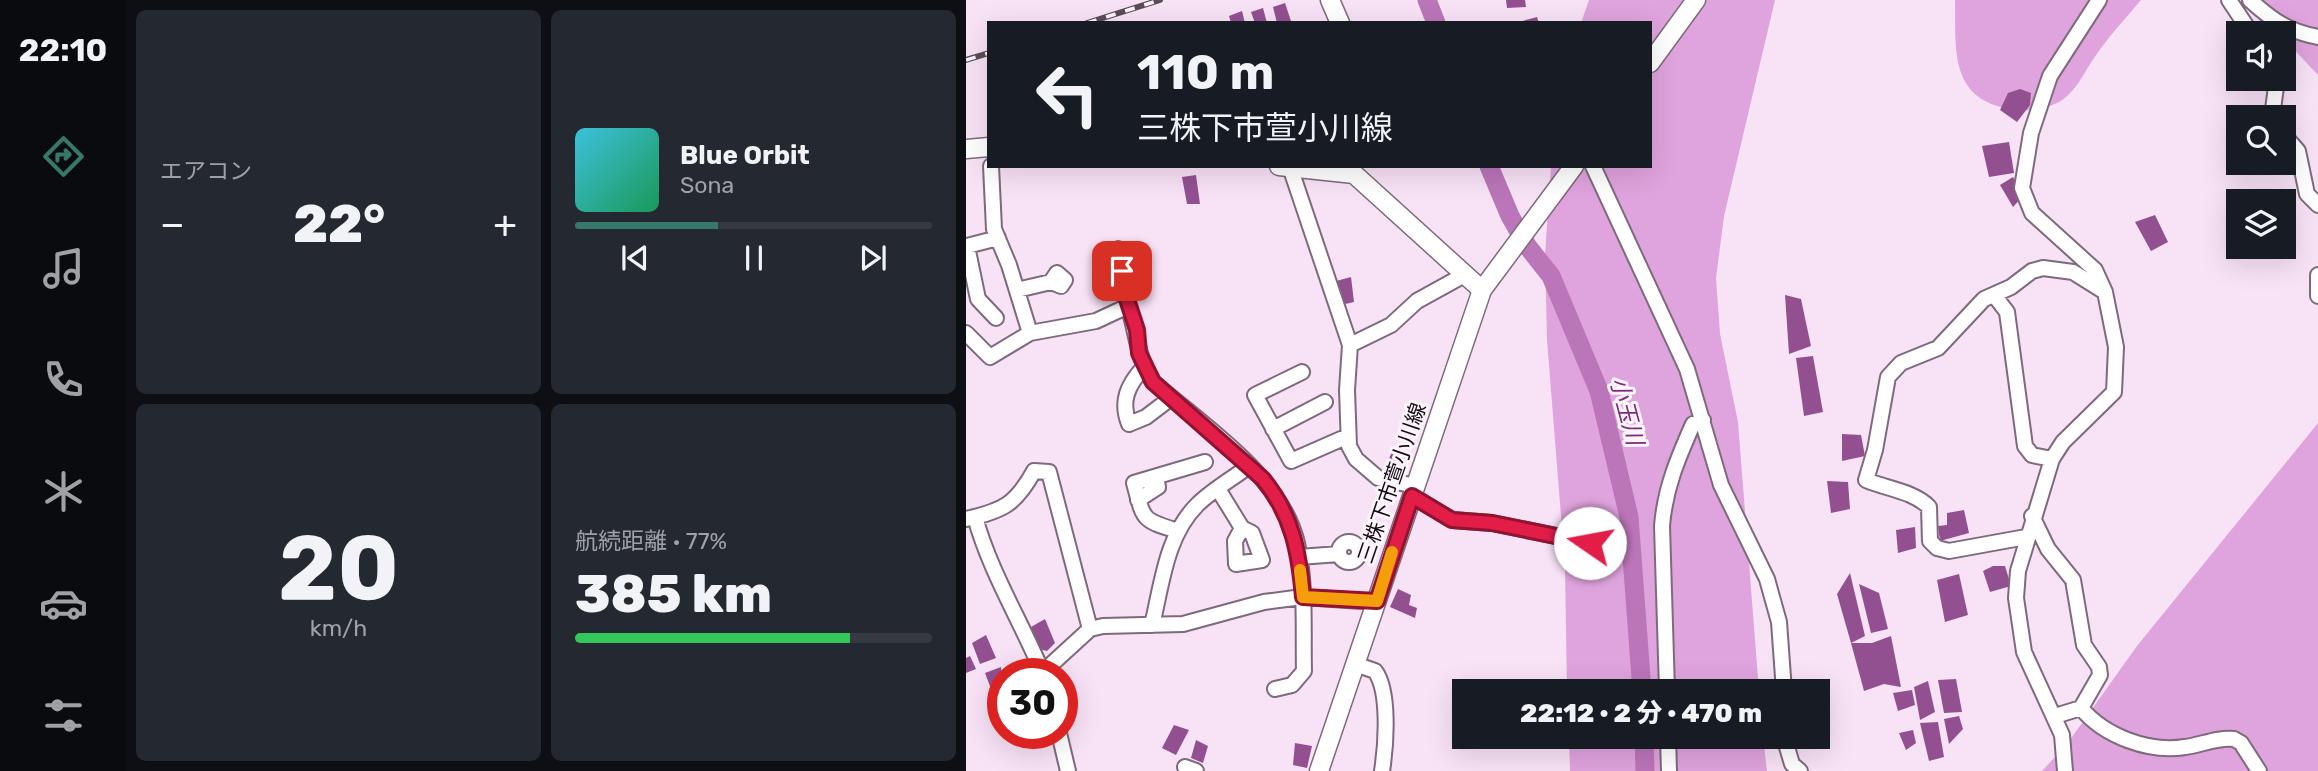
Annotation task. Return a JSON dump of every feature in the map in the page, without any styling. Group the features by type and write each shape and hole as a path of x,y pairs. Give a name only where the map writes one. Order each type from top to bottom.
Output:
{"main road":[{"path":"1330,0 1336,21"},
{"path":"1652,60 1696,0"},
{"path":"966,149 987,147"},
{"path":"1312,168 1355,170 1482,290"},
{"name":"三株下市萱小川線","path":"1319,771 1482,290 1573,168"}],"street":[{"path":"2065,771 2062,735 2024,652 2016,598 2018,571 2032,516 2052,459 2063,442 2114,392 2116,347 2105,292 2095,270 2032,213 2022,188 2031,133 2050,76 2099,0"},
{"path":"2229,0 2243,21"},
{"path":"2250,0 2276,23 2293,32 2318,37"},
{"path":"2296,149 2308,194 2318,205"},
{"path":"991,168 991,214 1030,333"},
{"path":"1290,168 1350,345 1348,436 1356,459 1378,478 1413,491 1452,520 1492,523 1590,543"},
{"path":"1594,168 1687,369 1721,485 1770,590 1779,622 1783,679"},
{"path":"978,299 966,246 998,238"},
{"path":"1118,249 1143,368 1153,382 1263,479 1284,508 1299,557 1303,597 1304,671 1292,685 1275,689"},
{"path":"2026,537 1948,551 1937,548 1930,541 1928,507 1924,502 1912,495 1866,480 1875,450 1888,377 1907,359 1938,348 1976,305 2011,287 2032,271 2043,268 2073,272 2105,292"},
{"path":"1350,345 1391,325 1417,301 1466,274"},
{"path":"2318,275 2318,296"},
{"path":"1017,290 1051,282"},
{"path":"966,284 996,318"},
{"path":"1994,295 2007,312 2025,446 2028,453 2052,459"},
{"path":"966,332 990,358 1030,333 1096,321 1128,306"},
{"path":"1143,368 1131,382 1126,396 1146,417 1171,398"},
{"path":"1302,372 1255,395 1291,461 1348,436"},
{"path":"1273,429 1325,402"},
{"path":"1667,679 1661,526 1664,500 1670,478 1693,424 1703,420"},
{"path":"1178,531 1149,522 1141,513 1138,500 1158,486 1156,477 1205,462"},
{"path":"1152,625 1168,556 1178,531 1198,504 1249,466"},
{"path":"1036,658 970,518 1010,505 1022,494 1034,471 1049,472 1090,629"},
{"path":"1218,489 1242,528"},
{"path":"2032,516 2048,549 2073,580 2084,645 2099,667 2100,675 2081,708 2055,716"},
{"path":"1299,557 1339,554"},
{"path":"1059,658 1090,629 1103,626 1193,622 1264,602 1303,597 1377,601"},
{"path":"1355,664 1375,671 1381,682 1385,752 1382,771"},
{"path":"2081,708 2105,730 2129,741 2178,748 2234,739 2241,743 2259,771"},
{"path":"1063,749 1068,771"},
{"path":"1668,749 1669,771"},
{"path":"1787,749 1789,757 1800,771"}],"shaded area":[{"path":"1589,0 1775,0 1724,216 1716,278 1720,334 1738,422 1758,679 1567,679 1565,566 1547,340 1545,255 1551,168 1652,168 1652,21 1582,21"},
{"path":"1955,0 2141,0 2105,43 2069,94 2051,106 2018,110 1987,102 1974,93 1965,81 1956,52"},
{"path":"2243,0 2318,0 2318,75 2296,52 2296,21 2267,21 2256,8"},
{"path":"2318,423 2318,771 2042,771 2067,744 2137,646"},
{"path":"1569,749 1764,749 1767,771 1570,771"}],"building":[{"path":"1506,0 1525,0 1526,7 1507,8"},
{"path":"1285,3 1291,21 1276,21 1273,7"},
{"path":"1263,8 1266,21 1254,21 1251,12"},
{"path":"1242,11 1244,21 1230,21 1229,16"},
{"path":"1537,17 1538,21 1523,21"},
{"path":"2020,89 2031,93 2030,105 2017,122 2000,110 2008,93"},
{"path":"2009,142 2014,173 1989,177 1982,146"},
{"path":"1196,175 1200,204 1187,204 1182,177"},
{"path":"2013,177 2023,196 2013,207 2000,185"},
{"path":"2155,215 2168,242 2151,251 2135,222"},
{"path":"1351,277 1354,302 1341,305 1336,281"},
{"path":"1785,295 1801,299 1811,346 1789,354"},
{"path":"1813,356 1823,412 1804,416 1796,358"},
{"path":"1842,434 1861,435 1865,456 1842,461"},
{"path":"1392,452 1407,457 1400,474 1384,469"},
{"path":"1827,481 1848,482 1850,509 1831,513"},
{"path":"1381,482 1395,485 1391,502 1378,497"},
{"path":"1964,510 1969,533 1940,541 1938,526 1947,525 1947,513"},
{"path":"1915,527 1916,548 1898,553 1896,530"},
{"path":"1993,566 2005,566 2011,586 1990,592 1983,571"},
{"path":"1850,573 1865,636 1851,643 1837,594"},
{"path":"1959,574 1968,615 1945,622 1937,580"},
{"path":"1859,584 1879,593 1888,629 1871,633"},
{"path":"1398,589 1411,595 1409,605 1417,608 1415,618 1390,607"},
{"path":"1045,619 1055,643 1047,651 1039,649 1031,627"},
{"path":"986,635 996,658 987,658 987,661 980,664 972,643"},
{"path":"1891,636 1901,687 1884,684 1864,691 1851,643 1872,643"},
{"path":"970,656 976,669 966,673 966,658"},
{"path":"1956,679 1962,712 1944,713 1938,680"},
{"path":"1928,681 1935,712 1920,720 1914,687"},
{"path":"1912,690 1915,705 1898,711 1893,693"},
{"path":"1959,716 1963,729 1949,744 1944,719"},
{"path":"1938,722 1944,757 1929,761 1920,723"},
{"path":"1174,725 1189,730 1176,755 1162,748"},
{"path":"1913,730 1916,743 1906,750 1899,733"},
{"path":"1196,740 1208,746 1203,763 1191,758"},
{"path":"1295,743 1312,746 1307,768 1293,765"}],"waterway":[{"name":"小玉川","path":"1427,0 1435,21"},
{"name":"小玉川","path":"1490,168 1510,216 1528,247 1551,276 1599,391 1629,517 1641,679"},
{"name":"小玉川","path":"1644,749 1645,771"}],"railway":[{"path":"1093,21 1160,0"},
{"path":"966,60 987,54"}],"slow traffic":[{"path":"1300,570 1303,597 1377,601 1392,552"}],"route":[{"path":"1122,271 1123,287 1137,330 1143,368 1153,382 1263,479 1274,492 1292,526 1299,557 1303,597 1377,601 1412,496 1452,520 1492,523 1590,543"}]}
